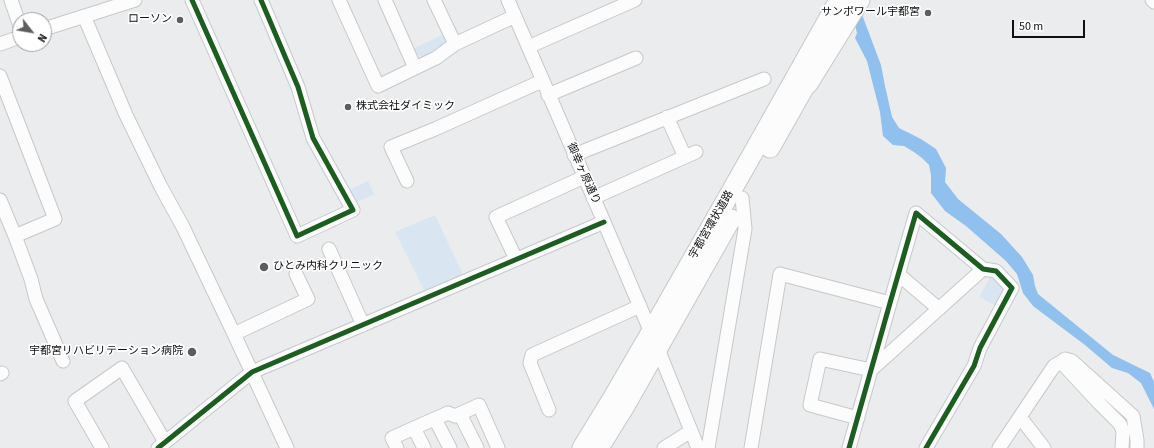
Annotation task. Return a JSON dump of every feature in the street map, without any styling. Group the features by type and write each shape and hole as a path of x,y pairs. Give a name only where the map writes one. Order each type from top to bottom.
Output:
{"highway":[{"path":"784,111 830,0"},
{"name":"宇都宮環状道路","path":"582,448 612,399 654,341 742,198 839,0"},
{"name":"宇都宮環状道路","path":"599,448 625,406 654,341 753,152 784,111 853,0"},
{"path":"784,111 860,0"}],"street":[{"path":"11,0 15,12"},
{"path":"52,26 134,0"},
{"path":"192,0 297,236 353,210 313,138 298,87 261,0"},
{"path":"339,0 378,86 436,58 454,44 514,16"},
{"path":"385,0 415,68"},
{"path":"434,0 454,44"},
{"name":"御幸ヶ原通り","path":"508,0 640,306 698,448"},
{"path":"528,47 608,5 635,0"},
{"path":"84,16 126,115 183,227 287,448"},
{"path":"0,44 12,40"},
{"path":"548,95 636,58"},
{"path":"0,76 55,219 15,236"},
{"path":"574,155 764,78"},
{"path":"407,181 391,147 542,81"},
{"path":"593,198 690,154 667,117"},
{"path":"516,259 496,218 584,177"},
{"path":"708,448 745,229 742,198"},
{"path":"0,200 31,279 36,299 63,360"},
{"path":"849,448 916,212 983,269 996,271 1012,288 980,348 974,366 926,448"},
{"path":"102,448 75,401 122,368 162,445 252,372 604,222"},
{"path":"329,249 363,325"},
{"path":"871,370 983,269"},
{"path":"234,334 308,299 296,274"},
{"path":"750,448 780,274 890,303"},
{"path":"898,274 939,309"},
{"path":"549,410 530,363 532,355 640,306"},
{"path":"999,448 1054,366 1065,359 1072,361 1133,416 1137,448"},
{"path":"858,418 810,405 820,360 871,370"},
{"path":"1061,362 1120,424 1123,431 1122,448"},
{"path":"397,448 392,438 448,413 454,416 480,405 498,448"},
{"path":"460,414 477,448"},
{"path":"1020,417 1044,448"},
{"path":"435,419 450,448"},
{"path":"414,428 424,448"},
{"path":"664,448 691,431"}],"shaded area":[{"path":"444,34 446,38 445,44 432,53 423,57 417,55 413,49"},
{"path":"368,181 374,194 357,202 351,199 347,191"},
{"path":"435,215 464,277 426,294 395,232"},
{"path":"992,274 1004,285 1005,292 998,307 979,297"}],"water":[{"path":"861,12 881,65 892,117 899,128 921,139 936,149 946,168 945,182 958,199 1001,234 1022,257 1033,275 1038,294 1113,355 1150,373 1154,382 1154,409 1141,383 1128,373 1112,368 1085,345 1033,306 1023,293 1017,274 1006,261 966,226 945,211 931,193 931,175 929,165 914,152 904,146 893,145 883,136 880,112 867,61 855,38 857,33 854,21"}],"cycle path":[{"path":"192,0 297,236 353,210 313,138 298,87 261,0"},
{"path":"849,448 916,213 983,269 996,271 1012,288 980,348 974,366 926,448"},
{"path":"158,448 252,372 604,222"}],"place":[{"name":"サンポワール宇都宮","path":"928,13"},
{"name":"ローソン","path":"180,20"},
{"name":"株式会社ダイミック","path":"348,107"},
{"name":"ひとみ内科クリニック","path":"264,267"},
{"name":"宇都宮リハビリテーション病院","path":"192,352"}]}
